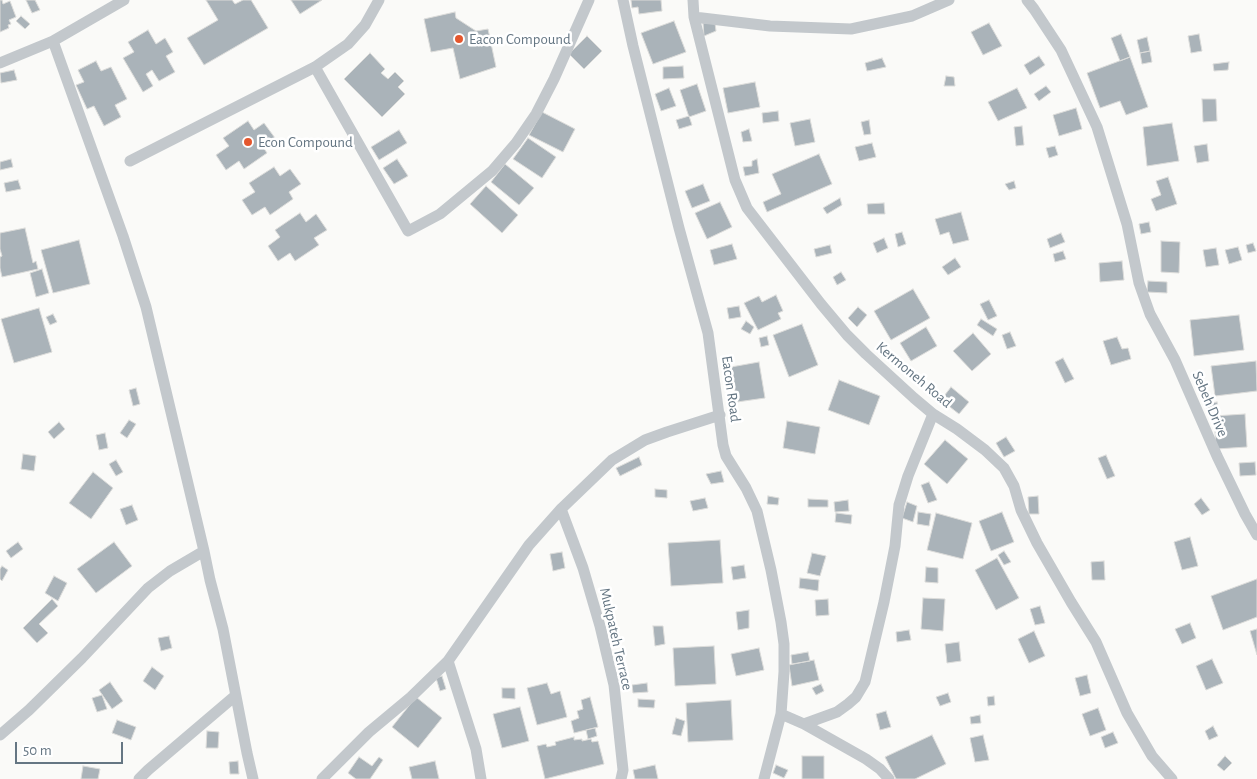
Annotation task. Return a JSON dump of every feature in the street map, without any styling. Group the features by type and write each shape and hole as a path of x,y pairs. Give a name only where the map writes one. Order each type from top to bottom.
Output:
{"street":[{"path":"0,63 53,41 124,0"},
{"path":"130,161 315,67 348,44 365,25 379,0"},
{"path":"315,67 408,231 440,214 492,171 516,143 536,114 554,79 589,0"},
{"name":"Eacon Road","path":"623,0 632,46 708,333 723,445 726,456 746,488 757,511 781,622 784,644 781,714 764,779"},
{"name":"Kermoneh Road","path":"693,0 694,17 734,180 747,208 820,304 847,335 914,398 985,450 1004,468 1014,486 1021,510 1037,543 1096,642 1127,713 1152,756 1172,779"},
{"path":"694,17 770,26 851,29 912,16 948,0"},
{"name":"Sebeh Drive","path":"1026,0 1061,50 1097,127 1127,224 1139,283 1150,314 1175,360 1216,456 1257,535"},
{"path":"53,41 123,236 146,307 223,629 253,779"},
{"path":"804,724 837,712 856,697 865,682 884,602 895,546 900,505 908,476 934,414"},
{"path":"322,779 368,732 411,697 448,661 529,545 561,509 612,460 645,440 720,415"},
{"name":"Mukpateh Terrace","path":"561,509 584,568 614,686 623,770 621,779"},
{"path":"0,735 29,710 82,658 148,588 170,571 204,550"},
{"path":"448,661 476,749 482,779"},
{"path":"139,779 235,696"},
{"path":"781,714 804,724 866,759 880,769 889,779"}],"building":[{"path":"0,0 2,0 3,4 10,1 16,17 9,20 11,24 8,25 9,28 0,32"},
{"path":"26,0 35,0 40,10 32,13"},
{"path":"206,0 232,0 235,4 243,0 251,0 268,28 204,65 187,38 218,20"},
{"path":"291,0 322,0 300,14"},
{"path":"631,0 661,0 662,11 639,14 638,7 632,8"},
{"name":"Eacon Compound","path":"455,12 456,18 476,31 488,29 496,67 460,79 453,48 431,52 424,19"},
{"path":"21,16 30,24 25,29 16,21"},
{"path":"674,21 686,52 653,64 641,33"},
{"path":"703,23 715,23 716,31 704,36"},
{"path":"989,23 1002,46 983,55 971,32"},
{"path":"148,30 156,44 165,38 173,52 166,56 175,72 159,81 152,70 146,74 153,86 143,92 123,58 134,52 128,42"},
{"path":"1121,34 1130,57 1120,61 1111,38"},
{"path":"1199,34 1202,51 1191,53 1188,36"},
{"path":"587,36 602,51 584,69 569,54"},
{"path":"1147,37 1150,51 1140,53 1137,40"},
{"path":"1150,51 1152,62 1142,64 1140,53"},
{"path":"370,53 385,69 381,73 388,79 395,72 404,81 398,87 405,94 382,117 344,79"},
{"path":"1039,56 1045,65 1030,75 1024,65"},
{"path":"1130,57 1148,107 1126,115 1120,101 1100,108 1087,73"},
{"path":"882,58 886,67 867,71 865,63"},
{"path":"96,61 101,71 111,67 127,99 115,105 121,117 104,126 94,106 87,109 76,85 84,82 78,70"},
{"path":"1229,62 1228,70 1214,71 1213,64"},
{"path":"683,66 684,78 663,79 663,67"},
{"path":"14,70 17,80 1,83 0,73"},
{"path":"946,76 954,77 955,86 944,86"},
{"path":"755,82 760,107 728,113 723,88"},
{"path":"697,84 706,111 689,117 680,90"},
{"path":"1046,86 1051,92 1039,101 1034,94"},
{"path":"669,88 676,106 661,111 655,94"},
{"path":"1017,88 1027,108 998,121 988,102"},
{"path":"1202,99 1216,99 1217,121 1203,122"},
{"path":"1076,108 1082,129 1059,136 1053,115"},
{"path":"778,111 779,121 763,123 762,113"},
{"path":"542,112 575,129 563,152 529,135"},
{"path":"689,116 692,125 679,129 676,120"},
{"path":"810,119 815,142 795,146 790,123"},
{"path":"869,120 871,134 864,135 861,122"},
{"name":"Econ Compound","path":"248,121 254,130 264,123 275,138 263,147 267,153 244,169 239,161 226,170 216,155 229,146 223,138"},
{"path":"1172,123 1179,161 1147,166 1143,127"},
{"path":"1022,126 1024,145 1016,146 1014,127"},
{"path":"749,129 752,141 743,142 741,132"},
{"path":"399,130 407,143 379,160 371,147"},
{"path":"528,138 556,157 542,178 513,159"},
{"path":"872,143 876,157 859,161 855,147"},
{"path":"1207,144 1209,161 1197,163 1194,146"},
{"path":"1055,146 1058,155 1049,158 1046,148"},
{"path":"819,154 832,184 767,212 763,202 781,194 772,174"},
{"path":"11,159 13,167 0,170 0,162"},
{"path":"397,159 408,176 394,184 383,168"},
{"path":"757,159 759,173 745,176 743,167 752,166 752,161"},
{"path":"505,164 534,188 519,205 491,182"},
{"path":"274,167 280,176 290,169 301,184 289,192 293,199 270,215 265,207 252,215 242,200 255,192 249,183"},
{"path":"1168,177 1177,204 1156,211 1151,199 1161,195 1156,181"},
{"path":"18,180 21,189 6,192 4,183"},
{"path":"1014,181 1016,188 1009,190 1005,184"},
{"path":"703,184 710,201 692,208 685,191"},
{"path":"486,186 518,215 502,233 470,204"},
{"path":"840,198 842,205 827,214 823,208"},
{"path":"720,202 732,227 707,239 695,213"},
{"path":"884,203 885,214 868,214 867,204"},
{"path":"961,212 969,240 953,244 949,232 940,235 935,219"},
{"path":"300,213 306,222 316,214 327,230 314,238 319,245 295,261 290,253 278,261 268,246 280,237 275,230"},
{"path":"1149,222 1151,232 1141,234 1139,224"},
{"path":"25,228 33,263 36,261 38,269 2,277 0,268 0,257 2,256 0,233"},
{"path":"902,232 906,244 898,247 895,234"},
{"path":"1061,233 1065,242 1050,248 1047,239"},
{"path":"884,238 888,248 877,253 873,243"},
{"path":"79,240 90,284 53,293 41,250"},
{"path":"1161,241 1180,242 1179,273 1161,272"},
{"path":"1253,243 1256,251 1248,253 1246,245"},
{"path":"732,244 737,259 714,265 710,250"},
{"path":"830,245 832,253 816,257 814,249"},
{"path":"1238,247 1242,260 1229,264 1225,250"},
{"path":"1216,248 1219,265 1206,267 1203,250"},
{"path":"1063,251 1066,259 1055,262 1053,254"},
{"path":"955,258 961,267 948,275 942,267"},
{"path":"1122,261 1124,280 1100,282 1099,263"},
{"path":"42,269 49,293 36,297 30,273"},
{"path":"841,272 846,280 837,285 833,277"},
{"path":"1148,281 1167,282 1167,293 1147,292"},
{"path":"913,289 930,318 891,340 874,311"},
{"path":"776,295 783,311 778,313 781,319 758,330 744,303 759,296 762,302"},
{"path":"989,300 997,316 988,320 980,304"},
{"path":"739,306 741,317 729,319 727,308"},
{"path":"858,307 867,315 857,327 848,318"},
{"path":"39,308 52,352 14,363 1,319"},
{"path":"53,314 57,322 50,325 46,317"},
{"path":"1239,315 1244,350 1194,356 1190,320"},
{"path":"981,319 997,329 993,336 977,325"},
{"path":"746,321 754,327 750,334 741,329"},
{"path":"802,324 818,365 789,377 773,335"},
{"path":"926,327 937,346 911,361 900,343"},
{"path":"1010,332 1016,346 1007,349 1002,335"},
{"path":"973,333 991,354 972,371 953,351"},
{"path":"767,336 769,345 761,347 759,338"},
{"path":"1117,337 1122,349 1128,348 1131,359 1111,365 1103,341"},
{"path":"1063,358 1074,379 1065,383 1055,362"},
{"path":"1256,361 1257,391 1215,396 1211,366"},
{"path":"759,362 765,398 737,402 731,367"},
{"path":"839,380 880,396 869,425 828,410"},
{"path":"951,387 969,402 959,414 941,400"},
{"path":"136,388 140,404 133,406 129,390"},
{"path":"1217,402 1219,411 1207,413 1206,404"},
{"path":"1245,414 1247,447 1216,449 1214,416"},
{"path":"129,420 136,424 127,438 120,433"},
{"path":"787,421 820,427 815,454 783,448"},
{"path":"59,422 65,429 54,439 48,432"},
{"path":"105,433 108,448 99,450 96,435"},
{"path":"1006,437 1015,451 1004,457 996,443"},
{"path":"945,440 968,459 947,484 924,464"},
{"path":"23,454 36,456 34,471 21,469"},
{"path":"1106,455 1115,476 1107,479 1098,458"},
{"path":"639,457 642,465 620,476 616,468"},
{"path":"116,460 123,472 116,476 109,464"},
{"path":"1255,462 1256,475 1240,476 1239,463"},
{"path":"721,471 724,482 711,484 706,474"},
{"path":"93,472 113,488 91,519 69,503"},
{"path":"929,482 937,500 928,503 921,485"},
{"path":"655,489 667,490 667,498 655,497"},
{"path":"768,496 779,498 778,505 767,504"},
{"path":"1038,496 1039,514 1029,514 1028,497"},
{"path":"705,498 708,508 693,511 690,501"},
{"path":"1201,498 1210,510 1202,515 1194,504"},
{"path":"808,499 828,500 828,507 808,507"},
{"path":"848,500 849,511 835,512 834,502"},
{"path":"907,502 917,506 913,522 902,518"},
{"path":"132,505 138,520 126,525 120,509"},
{"path":"918,512 931,514 929,526 917,524"},
{"path":"1002,512 1014,542 991,551 979,521"},
{"path":"836,513 852,515 851,524 835,522"},
{"path":"936,513 972,523 963,559 927,550"},
{"path":"1190,537 1198,566 1182,570 1174,542"},
{"path":"720,540 723,583 671,586 668,543"},
{"path":"18,542 23,549 11,558 6,551"},
{"path":"114,542 132,566 96,593 77,569"},
{"path":"1004,551 1011,562 1004,565 998,555"},
{"path":"562,552 565,568 553,571 550,554"},
{"path":"812,553 826,556 820,576 807,573"},
{"path":"997,558 1019,598 996,610 975,570"},
{"path":"1104,561 1105,580 1092,580 1091,562"},
{"path":"744,565 746,578 733,580 731,567"},
{"path":"2,566 8,570 2,581 0,579 0,569"},
{"path":"926,567 938,568 938,583 925,582"},
{"path":"54,576 67,583 58,601 45,593"},
{"path":"800,578 819,580 818,591 799,588"},
{"path":"1257,579 1257,617 1223,630 1211,596"},
{"path":"923,598 945,599 943,631 921,629"},
{"path":"52,599 58,606 39,624 48,633 37,643 23,628"},
{"path":"828,599 829,615 816,616 815,600"},
{"path":"1040,606 1045,623 1035,625 1030,609"},
{"path":"749,610 749,628 738,630 736,612"},
{"path":"1190,623 1196,638 1182,644 1175,629"},
{"path":"653,626 663,626 665,644 655,646"},
{"path":"1257,629 1257,655 1250,631"},
{"path":"909,630 911,640 897,642 896,632"},
{"path":"1034,631 1045,656 1029,663 1018,639"},
{"path":"169,636 172,648 161,651 158,638"},
{"path":"959,642 961,661 947,663 945,644"},
{"path":"714,646 716,684 675,686 673,648"},
{"path":"759,648 764,670 736,676 731,654"},
{"path":"808,652 810,661 792,664 791,655"},
{"path":"1212,659 1223,683 1206,690 1196,666"},
{"path":"814,660 819,680 792,686 789,665"},
{"path":"152,667 164,676 155,690 143,681"},
{"path":"1087,675 1091,693 1080,696 1075,678"},
{"path":"442,676 446,689 440,691 436,678"},
{"path":"110,682 123,701 112,709 99,690"},
{"path":"547,683 551,694 560,691 567,717 537,725 527,688"},
{"path":"647,683 648,692 633,693 632,685"},
{"path":"821,684 824,691 816,695 812,688"},
{"path":"502,688 515,688 515,699 502,698"},
{"path":"948,693 951,702 940,706 936,697"},
{"path":"102,695 107,709 97,712 92,698"},
{"path":"994,696 995,705 988,706 987,697"},
{"path":"416,697 442,718 418,748 392,727"},
{"path":"590,697 598,727 574,733 571,721 579,718 577,711 583,709 581,700"},
{"path":"638,699 655,700 654,708 638,707"},
{"path":"731,700 733,740 688,742 686,703"},
{"path":"520,707 529,741 502,748 493,714"},
{"path":"1098,708 1106,730 1090,736 1082,714"},
{"path":"886,711 891,727 880,730 876,714"},
{"path":"980,715 981,723 971,724 970,717"},
{"path":"676,718 685,721 681,736 672,734"},
{"path":"117,720 136,727 131,740 112,733"},
{"path":"1213,726 1218,736 1209,740 1205,731"},
{"path":"595,728 597,736 588,739 586,730"},
{"path":"207,731 219,732 218,748 206,748"},
{"path":"1113,732 1118,743 1105,748 1101,737"},
{"path":"932,735 946,764 915,779 896,779 885,757"},
{"path":"983,735 989,760 975,762 970,738"},
{"path":"574,737 574,740 591,739 592,742 598,741 604,764 545,779 537,746 546,744 547,747 556,745 555,742"},
{"path":"802,756 824,756 824,779 802,779"},
{"path":"1225,756 1232,763 1224,771 1217,765"},
{"path":"359,757 372,766 379,757 383,760 370,779 356,779 348,773"},
{"path":"238,761 239,774 230,774 229,762"},
{"path":"435,761 439,779 412,779 409,767"},
{"path":"655,765 658,779 635,779 633,770"},
{"path":"776,765 788,770 784,778 773,773"},
{"path":"83,766 100,769 98,779 81,779"}],"place":[{"name":"Eacon Compound","path":"459,39"},
{"name":"Econ Compound","path":"248,142"}]}
